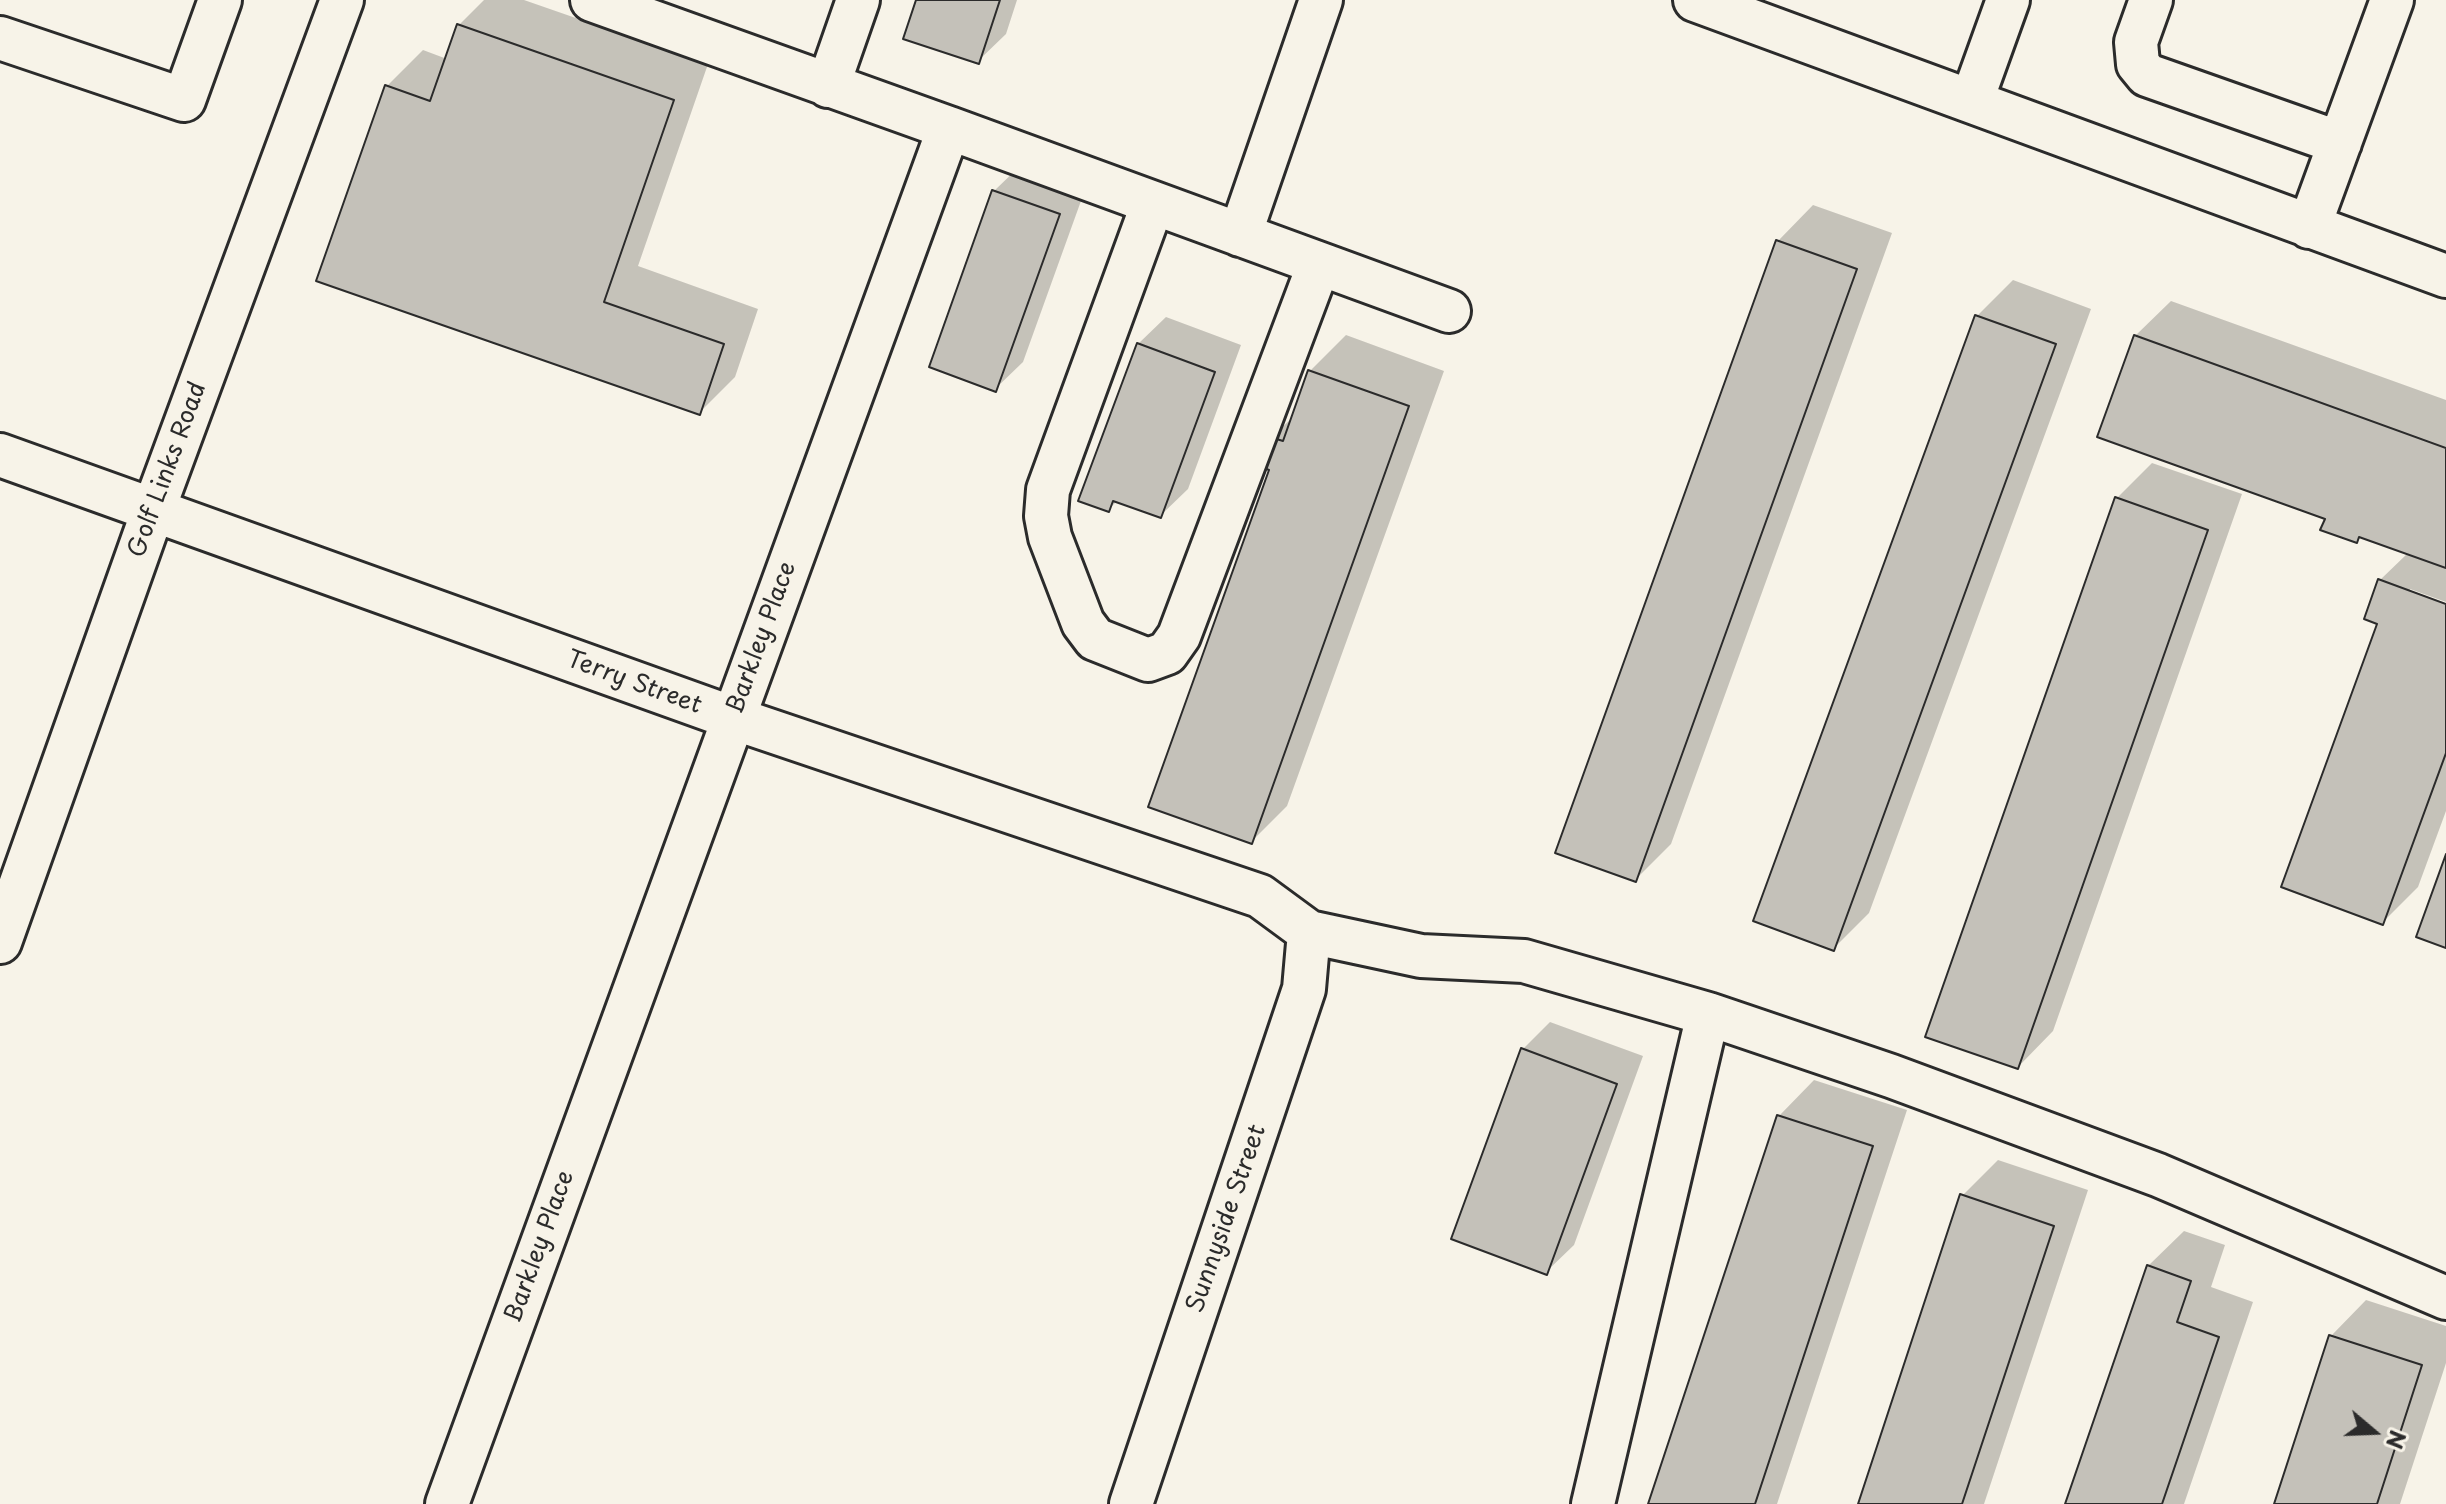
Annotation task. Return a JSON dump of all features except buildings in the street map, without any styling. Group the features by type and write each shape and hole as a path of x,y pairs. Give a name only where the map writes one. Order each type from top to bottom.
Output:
{"street":[{"path":"0,38 184,100 220,0"},
{"name":"Golf Links Road","path":"0,942 15,848 153,511 342,0"},
{"path":"592,0 1449,311"},
{"path":"828,86 858,0"},
{"path":"1240,235 1321,0"},
{"path":"1695,0 1752,10 1972,100 2446,276"},
{"path":"1972,100 2008,0"},
{"path":"2151,0 2136,42 2138,64 2147,75 2340,143"},
{"path":"2309,227 2392,0"},
{"name":"Barkley Place","path":"447,1504 949,128"},
{"path":"1153,203 1048,490 1046,516 1050,537 1083,623 1095,639 1148,660 1167,653 1179,636 1319,264"},
{"name":"Terry Street","path":"0,455 733,718 1260,896 1309,932"},
{"path":"1309,932 1421,956 1524,961 1708,1014 1891,1076 2158,1175 2446,1298"},
{"name":"Sunnyside Street","path":"1131,1504 1304,989 1309,932"},
{"path":"1593,1504 1708,1014"}]}
